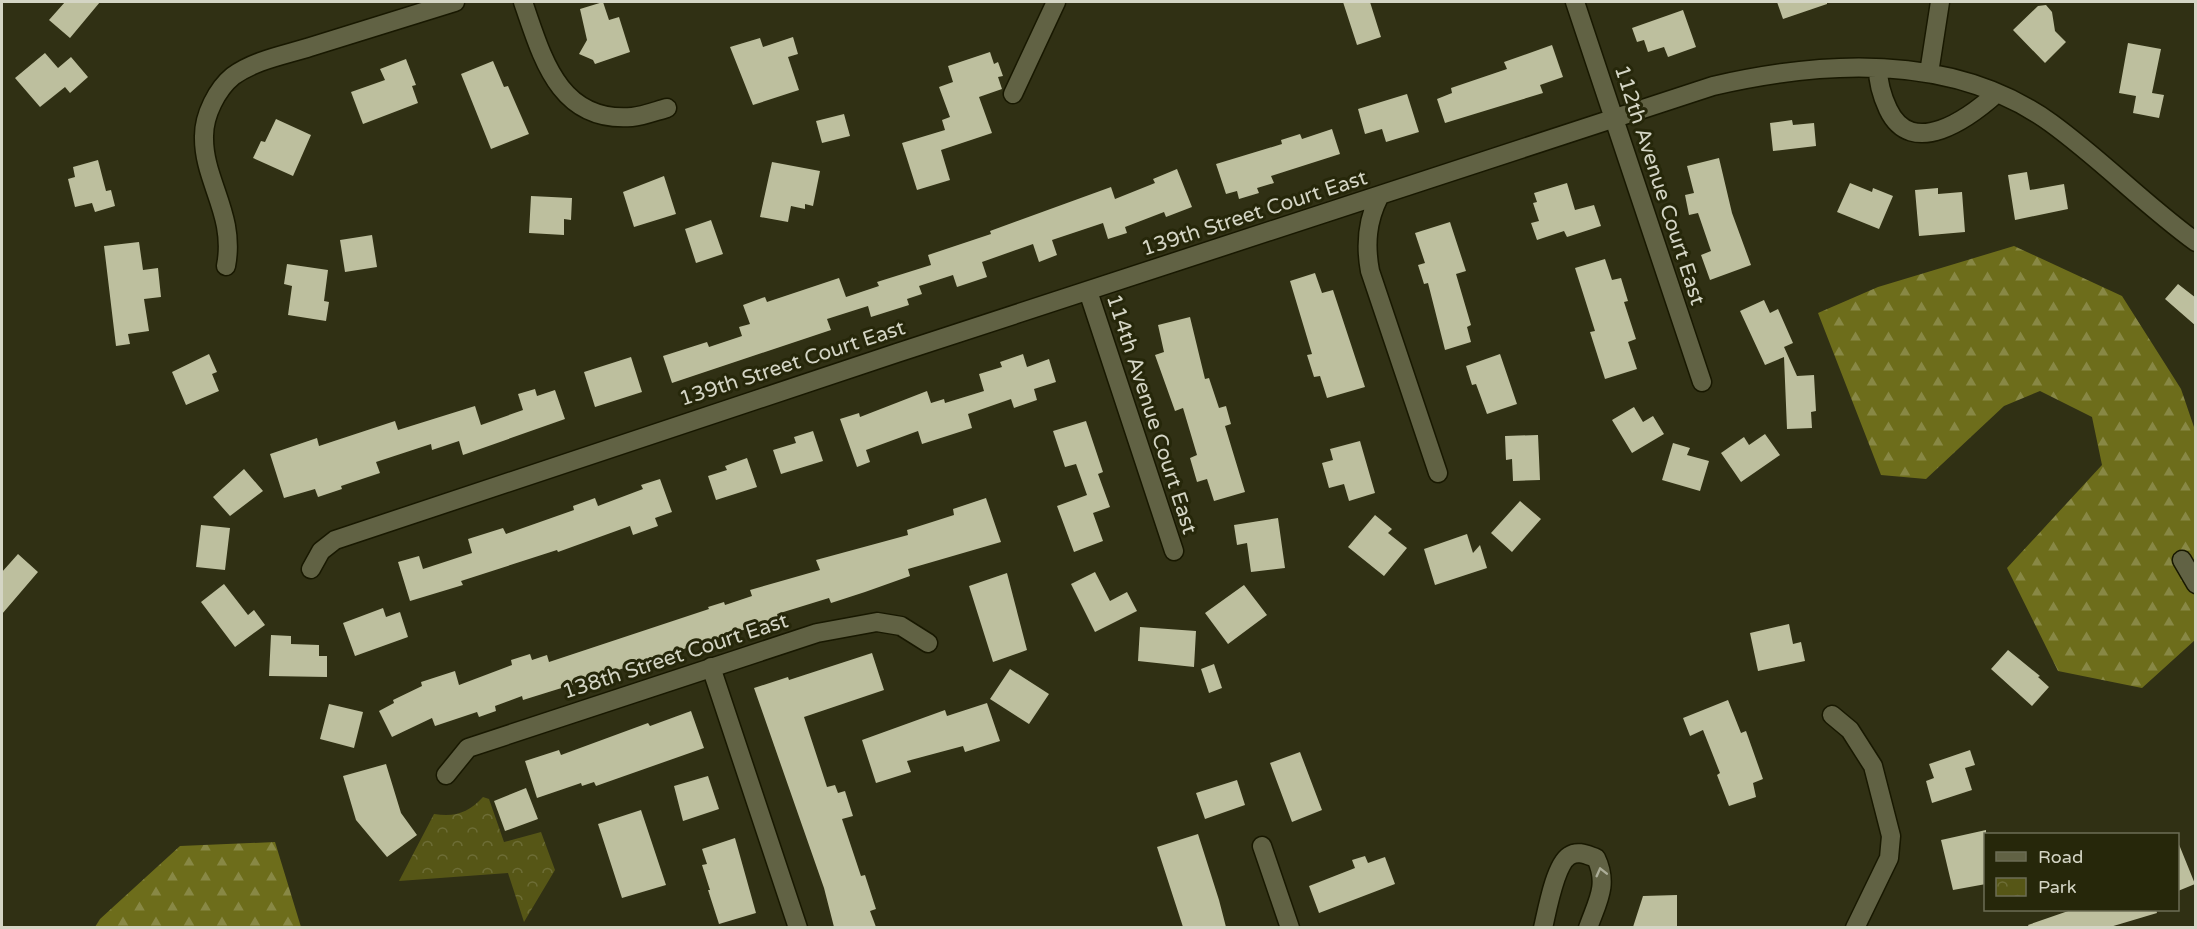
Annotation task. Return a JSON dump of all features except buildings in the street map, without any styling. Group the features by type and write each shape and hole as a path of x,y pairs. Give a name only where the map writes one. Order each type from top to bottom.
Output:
{"street":[{"path":"226,266 230,247 228,229 204,136 210,110 219,91 232,77 264,62 454,2"},
{"path":"523,2 544,64 567,95 586,108 604,115 632,117 667,108"},
{"path":"1013,94 1056,2"},
{"name":"112th Avenue Court East","path":"1575,2 1702,382"},
{"path":"1929,73 1940,2"},
{"name":"139th Street Court East","path":"311,569 321,551 335,540 666,428 1270,230 1379,197 1713,87 1764,75 1839,68 1878,69 1929,73 1974,84 1997,93 2051,123 2161,217 2196,242"},
{"path":"1878,69 1884,100 1893,119 1902,129 1914,132 1928,133 1961,121 1997,93"},
{"path":"1379,197 1370,215 1367,238 1370,271 1438,473"},
{"name":"114th Avenue Court East","path":"1088,291 1174,551"},
{"path":"2182,560 2196,584"},
{"name":"138th Street Court East","path":"446,775 468,748 817,633 877,622 901,626 928,643"},
{"path":"711,668 798,927"},
{"path":"1832,714 1850,730 1873,766 1891,836 1889,858 1855,927"},
{"path":"1262,846 1290,927"},
{"path":"1543,927 1560,865 1569,855 1580,852 1596,858 1603,872 1603,886 1588,927"}],"green space":[{"path":"2014,246 2122,296 2181,389 2195,430 2195,640 2142,688 2058,671 2007,568 2102,465 2092,417 2040,391 2004,406 1926,479 1881,475 1818,313 1878,287"},
{"path":"483,797 489,799 504,842 541,832 555,870 524,922 508,873 399,881 434,814 461,813"},
{"path":"275,842 301,927 95,927 100,919 180,846"}]}
